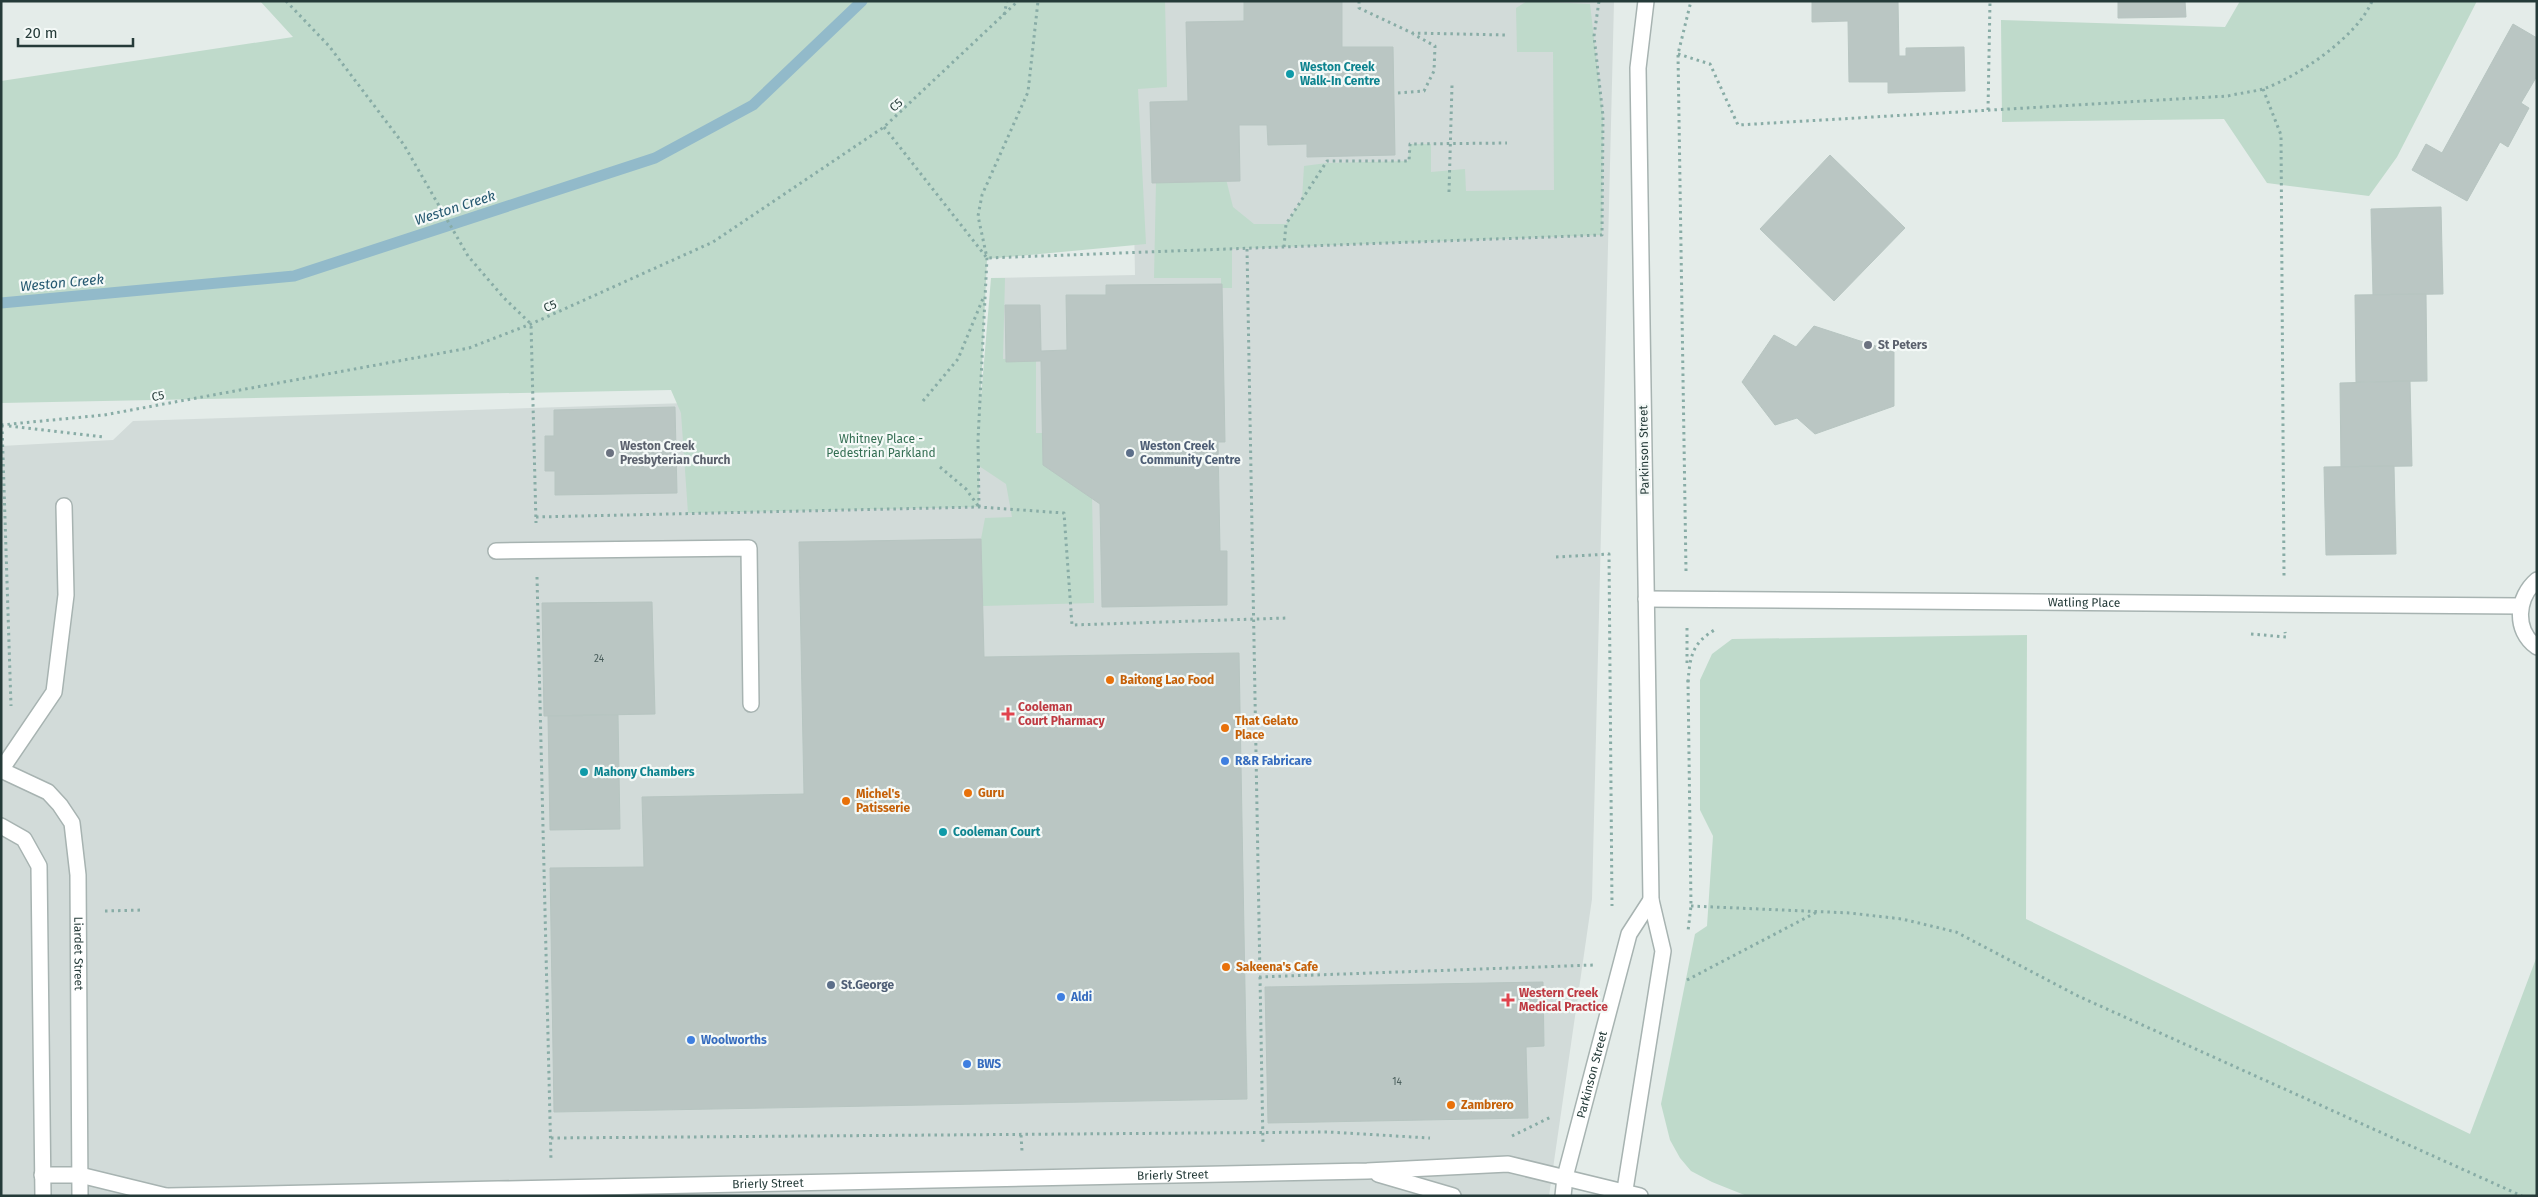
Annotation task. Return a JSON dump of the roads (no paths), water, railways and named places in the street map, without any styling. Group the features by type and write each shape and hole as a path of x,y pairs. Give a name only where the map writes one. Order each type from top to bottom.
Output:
{"street":[{"name":"Parkinson Street","path":"1624,1194 1663,951 1651,900 1638,68 1646,1"},
{"name":"Liardet Street","path":"64,506 66,595 54,692 1,770 48,792 72,823 78,875 80,1196"},
{"path":"496,551 749,548 751,704"},
{"path":"2537,580 2528,588 2520,606 2521,625 2530,642 2537,647"},
{"name":"Watling Place","path":"1646,599 2520,606"},
{"path":"1,826 24,839 39,866 42,1196"},
{"name":"Parkinson Street","path":"1562,1196 1565,1177 1629,934 1651,900"},
{"name":"Brierly Street","path":"80,1175 167,1196 1367,1171 1508,1164 1565,1177 1624,1194 1640,1196"},
{"name":"Brierly Street","path":"1367,1171 1453,1196"},
{"path":"42,1175 80,1175"}],"waterway":[{"name":"Weston Creek","path":"1,303 294,276 655,158 753,105 862,1"}],"place":[{"name":"Weston Creek Walk-In Centre","path":"1290,74"},
{"name":"St Peters","path":"1868,345"},
{"name":"Weston Creek Presbyterian Church","path":"610,453"},
{"name":"Weston Creek Community Centre","path":"1130,453"},
{"name":"Baitong Lao Food","path":"1110,680"},
{"name":"Cooleman Court Pharmacy","path":"1008,714"},
{"name":"That Gelato Place","path":"1225,728"},
{"name":"R&R Fabricare","path":"1225,761"},
{"name":"Mahony Chambers","path":"584,772"},
{"name":"Guru","path":"968,793"},
{"name":"Michel's Patisserie","path":"846,801"},
{"name":"Cooleman Court","path":"943,832"},
{"name":"Sakeena's Cafe","path":"1226,967"},
{"name":"St.George","path":"831,985"},
{"name":"Aldi","path":"1061,997"},
{"name":"Western Creek Medical Practice","path":"1508,1000"},
{"name":"Woolworths","path":"691,1040"},
{"name":"BWS","path":"967,1064"},
{"name":"Zambrero","path":"1451,1105"}],"park label":[{"name":"Whitney Place - Pedestrian Parkland","path":"881,446"}]}
